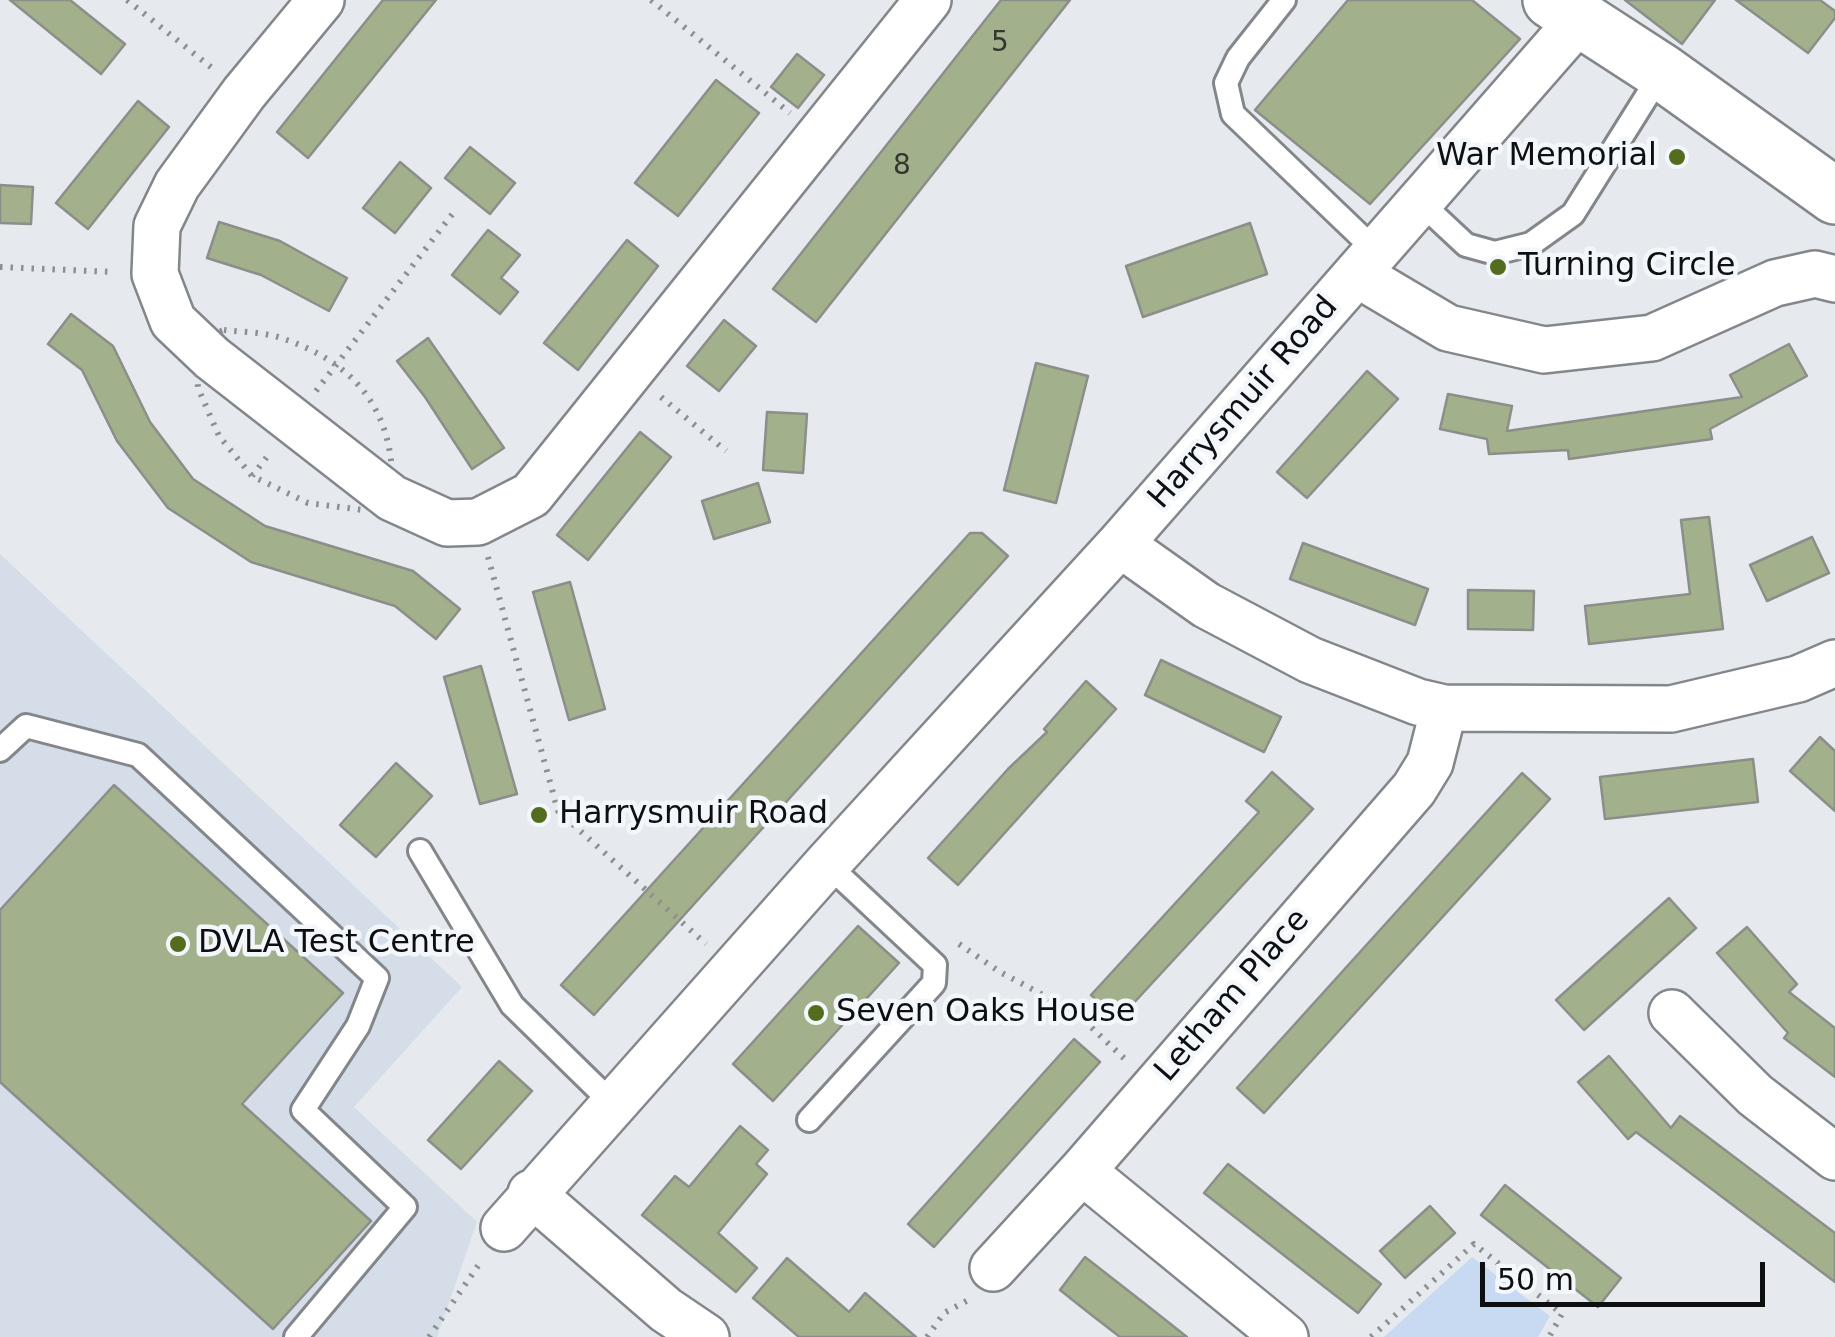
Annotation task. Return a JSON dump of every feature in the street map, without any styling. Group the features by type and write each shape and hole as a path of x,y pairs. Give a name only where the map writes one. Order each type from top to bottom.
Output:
{"main road":[{"path":"1565,10 1662,72 1835,196"}],"street":[{"path":"321,0 244,93 170,199 157,226 155,274 172,321 194,341 392,498 447,524 478,522 531,495 928,0"},
{"name":"Harrysmuir Road","path":"504,1228 826,864 1120,544 1367,263 1420,202 1565,10"},
{"path":"1367,263 1448,328 1544,350 1652,338 1775,283 1816,274 1835,278"},
{"path":"1120,544 1206,604 1310,660 1418,702 1444,708 1671,710 1798,680 1835,663"},
{"name":"Letham Place","path":"992,1268 1082,1171 1414,789 1430,763 1444,708"},
{"path":"1671,1013 1756,1095 1835,1157"},
{"path":"1082,1171 1285,1337"},
{"path":"531,1194 666,1310 706,1337"}],"lane":[{"path":"1284,0 1238,58 1226,83 1233,114 1367,263"},
{"path":"1420,202 1466,245 1496,253 1531,244 1573,214 1662,72"},
{"path":"0,750 26,726 138,755 377,978 358,1026 303,1110 404,1207 296,1337"},
{"path":"420,851 512,1005 612,1104"},
{"path":"809,1120 934,983 935,965 826,864"}],"path":[{"path":"127,0 244,93"},
{"path":"651,0 818,136"},
{"path":"294,422 457,208"},
{"path":"0,266 155,274"},
{"path":"194,341 224,330 276,336 338,362 376,408 394,465 392,498"},
{"path":"629,371 726,451"},
{"path":"478,522 558,811 734,968"},
{"path":"954,940 1000,972 1075,1012 1154,1086"},
{"path":"429,1337 504,1228"},
{"path":"1371,1337 1474,1244 1562,1314 1550,1337"},
{"path":"927,1337 944,1313 985,1292 992,1268"}],"shaded area":[{"path":"0,554 462,987 354,1107 477,1222 437,1337 0,1337"},
{"path":"1472,1257 1550,1316 1538,1337 1384,1337"}],"building":[{"path":"10,0 70,0 125,44 101,74"},
{"path":"383,0 436,0 308,158 277,132"},
{"path":"1001,0 1070,0 816,322 773,289"},
{"path":"1348,0 1472,0 1520,39 1370,204 1255,110"},
{"path":"1625,0 1715,0 1682,44"},
{"path":"1736,0 1820,0 1835,11 1835,18 1808,53"},
{"path":"797,54 824,75 798,108 771,87"},
{"path":"716,80 759,113 678,216 635,183"},
{"path":"138,101 169,127 88,229 56,203"},
{"path":"470,147 515,183 490,214 445,178"},
{"path":"400,162 431,188 395,233 363,208"},
{"path":"0,185 33,187 31,224 0,223"},
{"path":"219,222 280,241 347,278 329,311 261,275 207,258"},
{"path":"1250,223 1267,274 1143,317 1126,266"},
{"path":"488,230 520,255 501,278 518,292 500,314 452,275"},
{"path":"627,240 658,266 578,370 544,343"},
{"path":"71,314 113,346 150,422 193,479 265,526 413,571 460,609 436,639 395,606 251,562 168,508 117,441 82,370 48,344"},
{"path":"724,320 756,346 719,391 687,366"},
{"path":"428,338 504,448 472,469 397,361"},
{"path":"1789,344 1807,376 1710,429 1712,439 1569,459 1568,450 1489,454 1487,439 1440,429 1448,394 1512,406 1507,431 1742,397 1730,375"},
{"path":"1036,363 1088,376 1056,503 1004,490"},
{"path":"1367,371 1398,399 1307,498 1277,472"},
{"path":"767,412 807,414 803,473 763,470"},
{"path":"640,432 671,457 588,560 557,535"},
{"path":"758,483 770,522 714,539 702,501"},
{"path":"1709,517 1723,629 1589,644 1585,606 1690,594 1681,520"},
{"path":"970,533 982,533 1008,556 594,1015 561,985"},
{"path":"1812,537 1829,573 1767,601 1750,565"},
{"path":"1303,543 1428,589 1415,625 1290,579"},
{"path":"570,582 605,709 569,720 533,592"},
{"path":"1468,590 1534,591 1533,630 1468,629"},
{"path":"1161,660 1281,717 1264,752 1145,695"},
{"path":"481,666 517,794 480,804 444,677"},
{"path":"1086,681 1116,709 958,885 928,858 1047,732 1044,729"},
{"path":"1820,737 1835,751 1835,811 1790,771"},
{"path":"1753,759 1758,802 1605,819 1600,777"},
{"path":"396,763 432,796 376,857 340,825"},
{"path":"1272,772 1313,809 1118,1020 1091,995 1259,812 1246,801"},
{"path":"1522,773 1550,799 1264,1113 1237,1088"},
{"path":"114,785 343,993 242,1104 371,1221 273,1329 0,1082 0,910"},
{"path":"1669,898 1696,928 1584,1030 1556,1000"},
{"name":"Seven Oaks House","path":"858,926 899,963 773,1101 733,1064"},
{"path":"1747,927 1797,984 1789,992 1835,1028 1835,1077 1784,1038 1788,1033 1717,953"},
{"path":"1074,1039 1100,1062 934,1247 908,1224"},
{"path":"1609,1056 1671,1128 1680,1116 1835,1233 1835,1282 1636,1132 1628,1139 1578,1082"},
{"path":"499,1061 532,1091 461,1169 428,1140"},
{"path":"740,1126 768,1150 756,1164 767,1174 718,1233 757,1268 736,1292 642,1215 675,1176 689,1187"},
{"path":"1228,1164 1381,1284 1358,1313 1204,1193"},
{"path":"1505,1185 1621,1278 1598,1307 1481,1215"},
{"path":"1430,1206 1455,1233 1405,1278 1380,1251"},
{"path":"1085,1257 1187,1337 1120,1337 1089,1313 1060,1290"},
{"path":"787,1258 849,1312 865,1293 916,1337 799,1337 753,1298"}],"place":[{"name":"War Memorial","path":"1677,157"},
{"name":"Turning Circle","path":"1498,267"},
{"name":"Harrysmuir Road","path":"539,815"},
{"name":"DVLA Test Centre","path":"178,944"},
{"name":"Seven Oaks House","path":"816,1013"}]}
